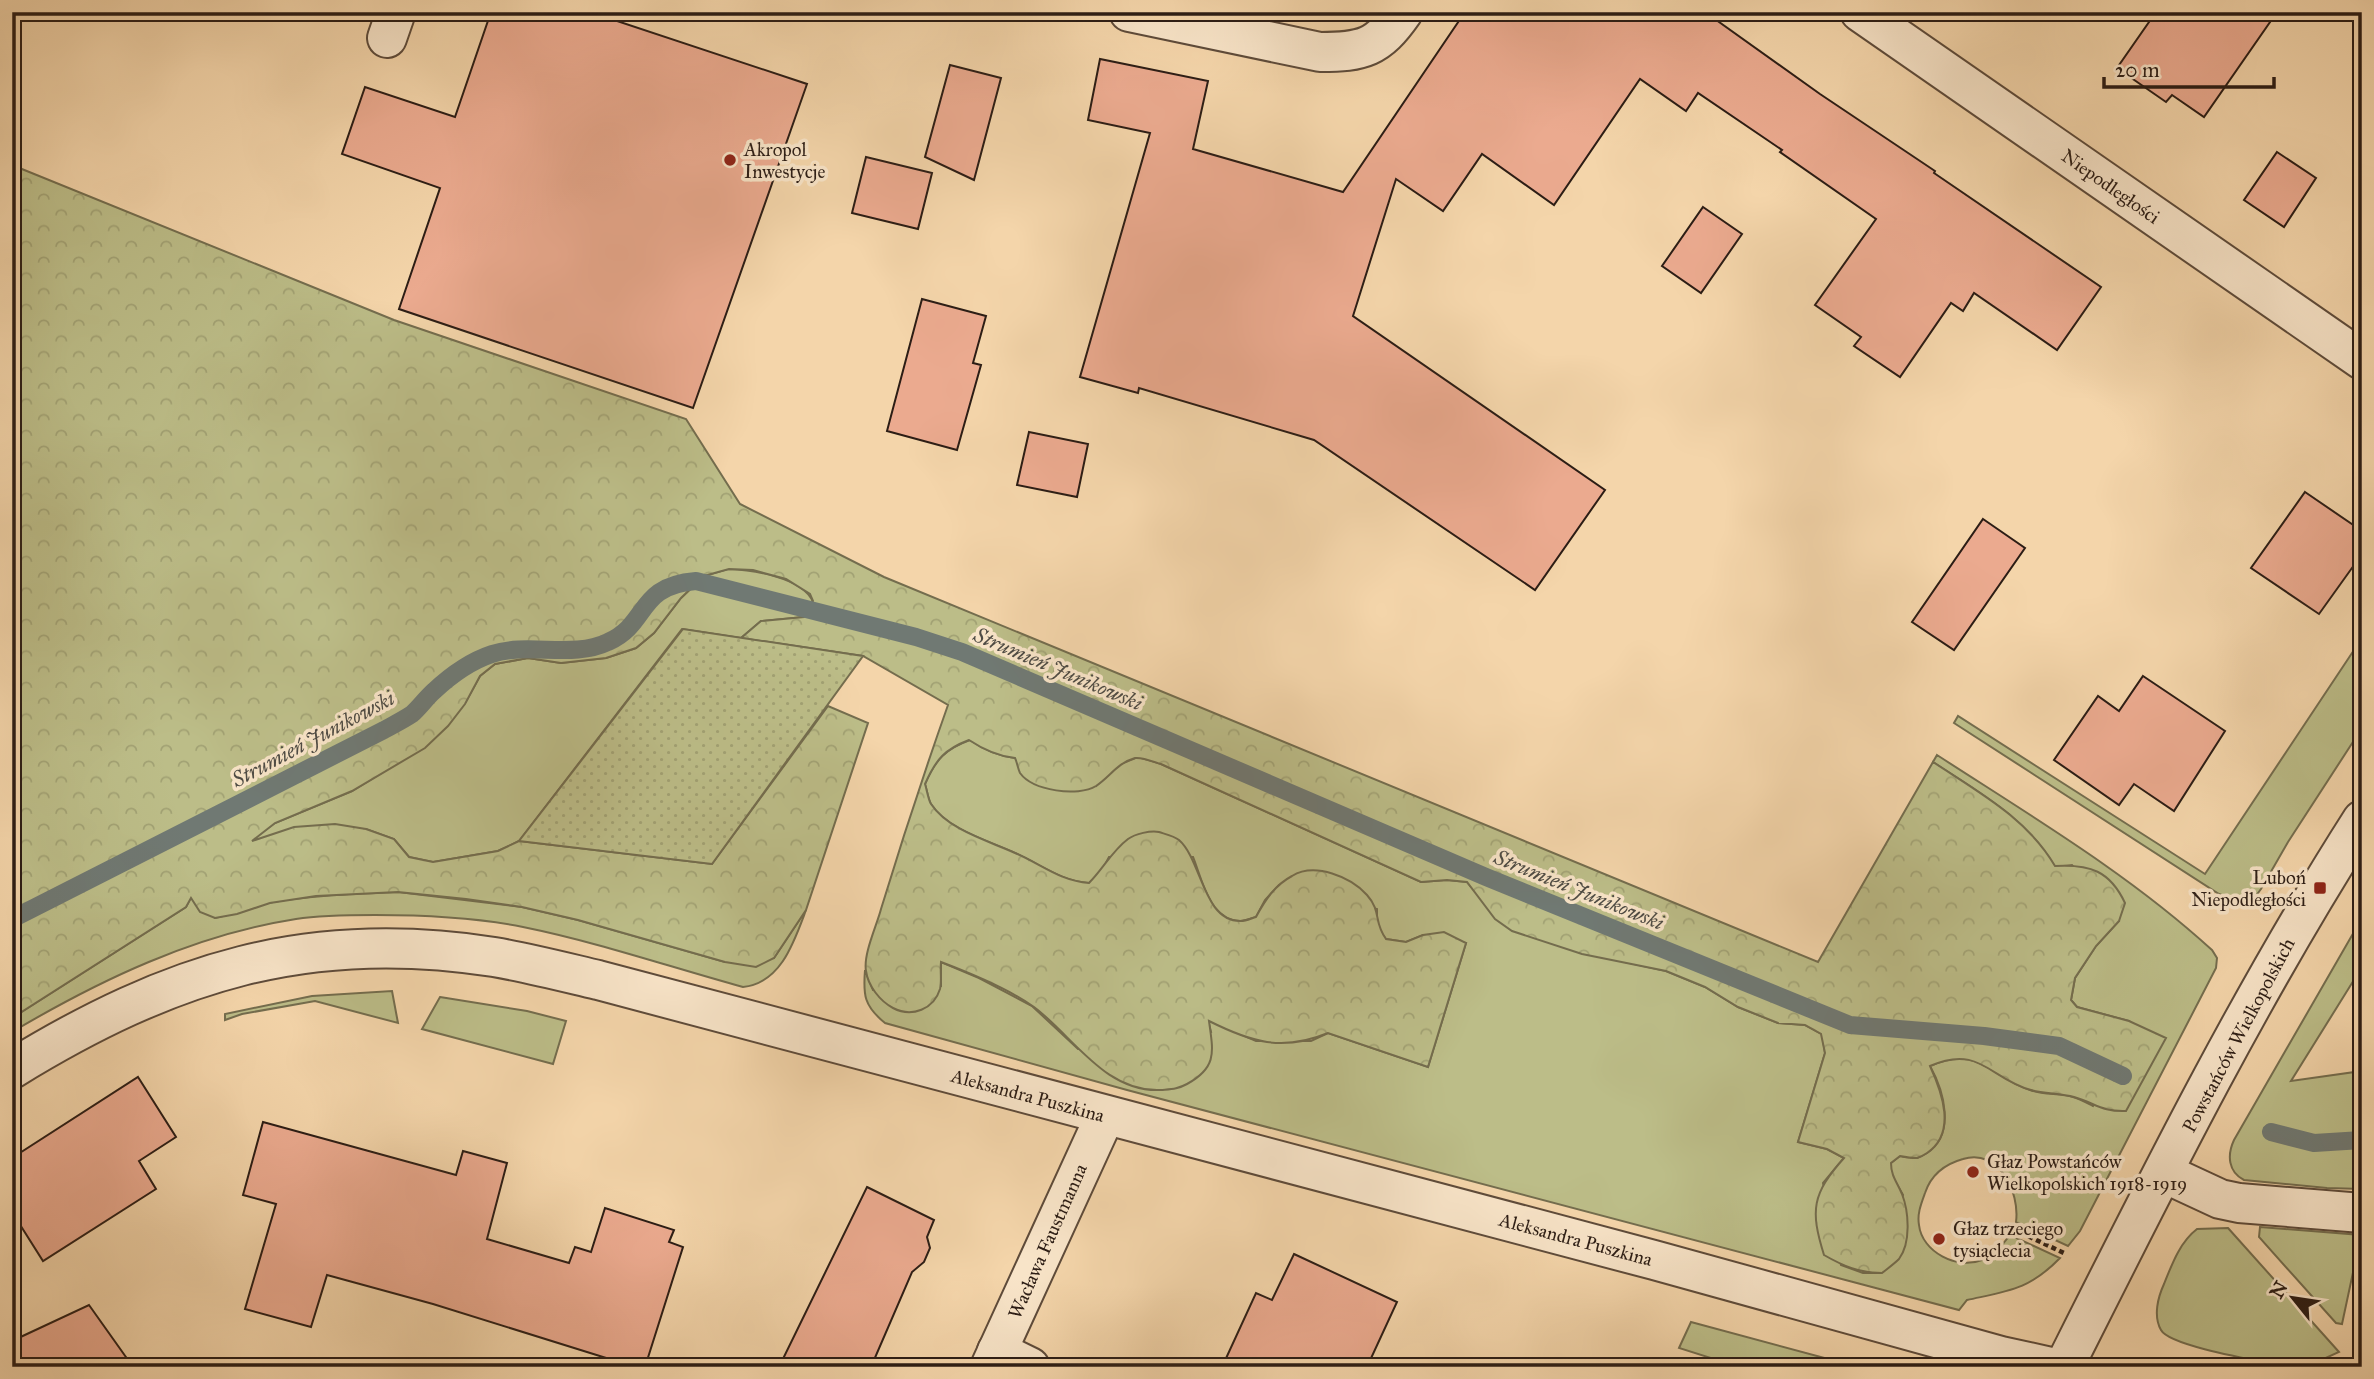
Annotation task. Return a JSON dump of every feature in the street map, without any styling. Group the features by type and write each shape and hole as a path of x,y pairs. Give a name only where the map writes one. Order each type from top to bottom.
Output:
{"street":[{"path":"1129,12 1240,23 1320,52 1345,52 1369,47 1389,33 1403,12"},
{"name":"Niepodległości","path":"1860,12 2362,360"},
{"name":"Powstańców Wielkopolskich","path":"2064,1367 2274,965 2362,820"},
{"name":"Aleksandra Puszkina","path":"12,1069 128,1006 229,968 297,954 372,949 494,957 598,980 1654,1260 2001,1356 2051,1367"},
{"name":"Wacława Faustmanna","path":"1006,1362 1105,1116"},
{"path":"2164,1173 2220,1199 2239,1203 2362,1213"}],"path":[{"path":"2013,1229 2075,1258"}],"green space":[{"path":"12,165 394,320 686,419 740,504 884,577 1818,962 1933,762 1984,795 2016,820 2044,849 2055,866 2089,868 2113,883 2125,903 2119,921 2096,946 2075,978 2071,1000 2077,1007 2129,1021 2166,1038 2126,1111 2105,1109 2081,1099 2031,1090 1973,1061 1947,1060 1930,1066 1942,1100 1942,1135 1936,1145 1925,1154 1917,1158 1900,1156 1891,1163 1906,1210 1906,1245 1899,1259 1882,1273 1859,1270 1824,1255 1817,1226 1820,1193 1844,1158 1827,1149 1798,1142 1825,1053 1821,1034 1805,1025 1778,1023 1738,1007 1705,987 1666,971 1582,954 1512,931 1495,919 1467,882 1421,882 1161,764 1135,758 1123,763 1096,786 1078,791 1056,790 1026,779 1020,773 1015,758 991,752 969,740 947,751 933,768 925,784 931,804 958,828 1060,876 1089,883 1128,839 1143,833 1159,832 1179,840 1187,849 1211,901 1228,919 1241,921 1256,917 1280,884 1301,872 1322,871 1352,882 1367,895 1372,901 1386,939 1406,942 1423,935 1444,932 1466,943 1428,1067 1328,1033 1296,1042 1267,1042 1209,1021 1211,1057 1209,1065 1197,1078 1177,1088 1141,1088 1106,1073 1024,1000 941,962 940,989 933,1002 915,1012 900,1011 884,1001 872,987 866,971 867,956 948,705 863,656 741,638 761,621 804,617 813,601 810,594 786,579 753,570 729,569 704,576 681,598 654,633 636,648 606,658 561,663 528,658 495,664 480,676 465,704 448,726 425,748 352,791 275,823 252,841 294,827 335,824 366,829 394,839 409,857 433,862 498,851 519,841 712,864 828,706 868,723 806,910 774,958 756,967 725,962 522,907 398,892 316,896 270,903 215,918 200,912 191,898 186,907 12,1018"},
{"path":"728,569 776,576 799,586 813,602 804,617 761,621 741,638 682,629 519,841 498,851 433,862 409,857 394,839 366,829 249,842 275,823 352,791 388,769 465,703 480,676 495,664 528,658 561,663 606,658 636,648 654,633 681,598 704,576"},
{"path":"683,629 863,656 712,864 519,841"},
{"path":"2362,638 2362,728 2288,842 2261,889 2244,904 2219,894 1954,723 1958,716 2205,874"},
{"path":"970,740 986,750 1096,786 1116,766 1138,757 1161,764 1421,882 1467,882 1478,895 1625,962 1666,971 1705,987 1738,1007 1778,1023 1805,1025 1822,1034 1825,1053 1798,1142 1827,1149 1844,1158 1823,1183 1841,1265 1863,1273 1881,1273 1903,1195 1891,1174 1891,1163 1900,1156 1917,1158 1927,1153 1942,1135 1945,1112 1943,1100 1930,1066 1947,1060 1973,1060 2030,1090 2073,1097 2093,1106 2129,1021 2077,1007 2071,1000 2075,978 2096,946 2119,921 2072,865 2055,867 2044,850 2016,820 1984,795 1933,762 1937,755 2079,847 2147,896 2212,950 2217,958 2216,968 2080,1231 2068,1246 2016,1222 2014,1198 2005,1175 1987,1160 1976,1157 1956,1161 1940,1171 1931,1181 1920,1209 1919,1225 1927,1243 1942,1256 1962,1263 1982,1260 1997,1250 2010,1235 2060,1258 2028,1283 1967,1300 1959,1310 1127,1090 885,1023 866,1000 865,970 873,990 941,986 941,962 979,978 1032,1006 1078,1049 1211,1032 1208,1020 1256,1041 1311,1041 1328,1033 1428,1067 1466,943 1423,935 1406,942 1386,939 1377,927 1377,909 1279,885 1265,900 1256,917 1242,921 1229,919 1221,914 1208,897 1193,857 1109,857 1101,872 1089,883 1059,876 958,828 931,804 925,784 933,768 948,751"},
{"path":"398,892 522,907 725,962 774,958 806,910 791,947 776,969 756,984 743,987 578,940 505,924 412,915 296,919 221,936 149,962 79,995 12,1032 12,1018 186,907 191,897 215,918 289,900"},
{"path":"2362,918 2362,967 2291,1081 2362,1071 2362,1189 2244,1180 2230,1163 2234,1140"},
{"path":"392,991 398,1023 315,1001 242,1014 225,1020 225,1014 312,996"},
{"path":"440,997 527,1011 566,1021 553,1064 422,1029"},
{"path":"2260,1227 2361,1235 2342,1324 2336,1323 2259,1237"},
{"path":"2228,1228 2339,1352 2306,1367 2289,1367 2200,1348 2168,1336 2161,1330 2157,1319 2158,1301 2181,1247 2197,1229"},
{"path":"1691,1322 1858,1367 1739,1367 1679,1348"}],"building":[{"path":"491,12 590,12 807,84 693,408 399,309 440,188 342,154 365,87 455,117"},
{"path":"1465,12 1705,12 2101,287 2057,350 1974,293 1963,311 1951,303 1900,377 1854,346 1861,337 1815,305 1876,219 1698,93 1686,111 1640,79 1554,205 1482,154 1443,211 1396,179 1353,316 1605,490 1535,590 1314,440 1139,388 1138,393 1080,377 1150,133 1088,120 1100,59 1208,81 1193,149 1343,192"},
{"path":"2156,12 2277,12 2204,117 2172,95 2166,102 2117,68"},
{"path":"950,65 1001,78 974,180 925,157"},
{"path":"2277,152 2316,178 2284,227 2244,200"},
{"path":"866,157 932,173 918,229 852,213"},
{"path":"1703,207 1742,234 1701,293 1662,266"},
{"path":"922,299 986,316 973,363 981,365 957,450 887,431"},
{"path":"1029,432 1088,444 1077,497 1017,485"},
{"path":"2305,492 2362,531 2362,554 2319,614 2251,568"},
{"path":"1983,519 2025,548 1954,650 1912,622"},
{"path":"2143,676 2225,731 2174,811 2134,784 2119,805 2054,760 2098,696 2119,711"},
{"path":"138,1077 176,1137 139,1161 156,1189 43,1261 12,1212 12,1158"},
{"path":"263,1122 456,1175 463,1151 507,1163 487,1239 569,1263 575,1247 591,1252 605,1208 674,1230 669,1242 683,1247 645,1367 635,1367 433,1304 327,1275 311,1327 245,1309 276,1204 243,1195"},
{"path":"867,1187 934,1220 927,1237 930,1248 924,1262 912,1272 871,1367 779,1367"},
{"path":"1294,1254 1397,1302 1367,1367 1222,1367 1256,1293 1272,1300"},
{"path":"89,1305 133,1367 12,1367 12,1341"}],"waterway":[{"name":"Strumień Junikowski","path":"12,919 398,722 412,714 447,680 476,661 506,651 580,649 608,642 631,625 653,597 663,590 677,584 696,581 916,637 962,652 1486,877 1850,1025 1984,1036 2059,1046 2123,1076"},
{"name":"Strumień Junikowski","path":"2271,1132 2314,1143 2362,1140"}],"place":[{"name":"Akropol Inwestycje","path":"730,160"},
{"name":"Luboń Niepodległości","path":"2320,888"},
{"name":"Głaz Powstańców Wielkopolskich 1918-1919","path":"1973,1172"},
{"name":"Głaz trzeciego tysiąclecia","path":"1939,1239"}]}
